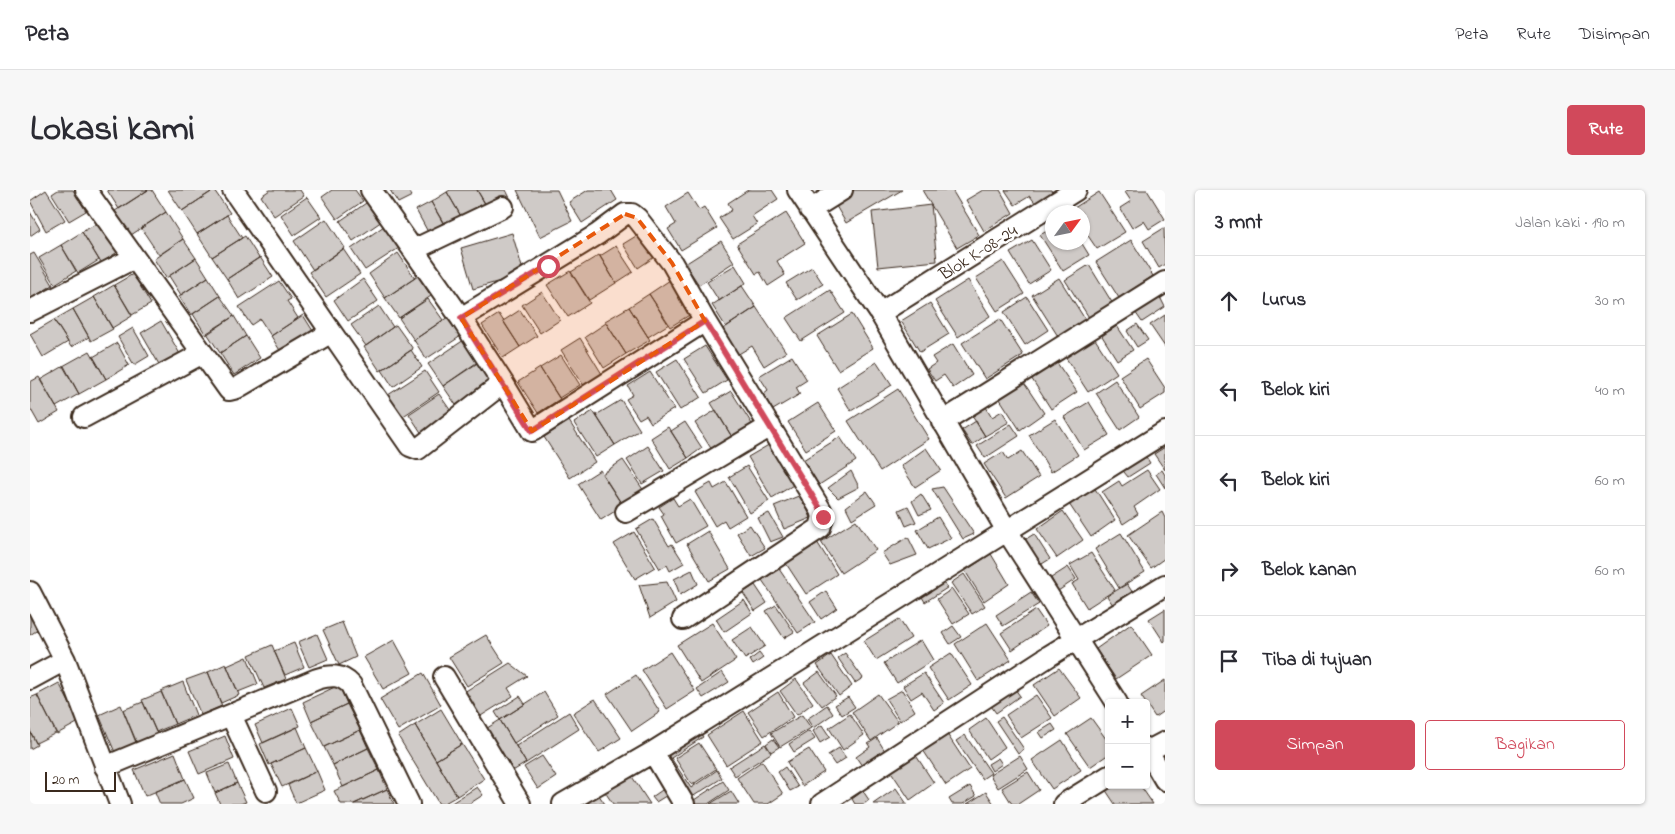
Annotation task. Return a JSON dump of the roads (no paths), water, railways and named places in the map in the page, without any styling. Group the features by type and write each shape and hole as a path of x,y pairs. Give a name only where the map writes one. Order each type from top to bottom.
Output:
{"street":[{"path":"86,190 226,388 232,390 330,333"},
{"path":"233,190 330,333 410,446 415,449 421,447 503,383"},
{"path":"371,190 461,318 532,431 705,321"},
{"path":"798,190 880,313 1007,531 1114,699"},
{"path":"810,210 842,190"},
{"name":"Blok K-08-24","path":"880,313 1076,190"},
{"path":"413,250 503,207"},
{"path":"461,318 598,234 625,214 632,214 672,263 705,321 821,510 820,528 683,619"},
{"path":"30,311 134,258"},
{"path":"942,422 1165,282"},
{"path":"84,416 201,354"},
{"path":"626,512 770,426"},
{"path":"564,804 653,752 1165,432"},
{"path":"822,804 1077,639 1165,585"},
{"path":"30,592 61,652 120,804"},
{"path":"30,679 61,652"},
{"path":"105,767 318,679 327,676 342,677 351,685 409,804"},
{"path":"444,677 520,804"},
{"path":"231,715 266,791"},
{"path":"1151,748 1165,780"},
{"path":"653,752 684,804"},
{"path":"1064,804 1105,778"}]}
